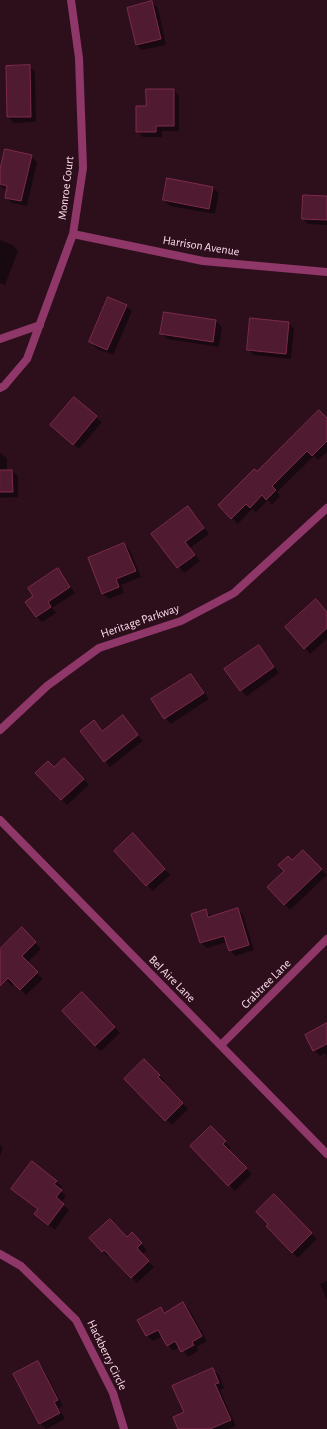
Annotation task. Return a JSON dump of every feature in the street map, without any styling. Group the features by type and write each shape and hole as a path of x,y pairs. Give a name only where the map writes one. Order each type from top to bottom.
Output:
{"street":[{"name":"Monroe Court","path":"0,388 4,386 27,359 73,234 83,168 79,58 72,0"},
{"name":"Harrison Avenue","path":"73,234 203,260 327,272"},
{"path":"0,339 40,325"},
{"name":"Heritage Parkway","path":"0,730 47,686 99,648 180,622 234,593 327,508"},
{"name":"Bel Aire Lane","path":"0,820 327,1154"},
{"name":"Crabtree Lane","path":"221,1045 327,939"},
{"name":"Hackberry Circle","path":"0,1254 21,1266 76,1320 113,1393 124,1429"}],"building":[{"path":"152,1 161,39 136,45 127,8"},
{"path":"30,65 31,117 7,117 6,66"},
{"path":"146,89 174,89 174,126 156,126 156,132 136,132 136,106 146,106"},
{"path":"5,149 32,155 21,201 5,198 7,186 0,184 0,170"},
{"path":"167,178 213,187 209,209 163,200"},
{"path":"303,195 327,196 327,220 302,219"},
{"path":"108,297 127,305 107,350 89,342"},
{"path":"164,312 216,320 213,342 160,334"},
{"path":"250,318 289,322 286,354 247,350"},
{"path":"74,397 97,416 73,445 50,425"},
{"path":"319,410 327,418 327,441 312,456 307,451 272,486 276,490 266,500 262,495 250,508 246,504 231,519 218,505 254,469 257,471"},
{"path":"0,470 12,470 13,492 0,492"},
{"path":"188,506 204,528 185,542 195,555 177,568 151,534"},
{"path":"124,543 136,571 116,579 119,587 102,594 88,558"},
{"path":"58,568 70,587 48,602 51,607 36,617 25,602 33,596 28,588"},
{"path":"316,599 327,612 327,628 304,649 285,627"},
{"path":"259,645 274,667 240,691 224,669"},
{"path":"191,674 204,693 164,719 151,699"},
{"path":"123,715 138,735 104,762 80,731 94,720 102,731"},
{"path":"64,758 84,779 61,800 35,773 48,761 54,767"},
{"path":"133,833 165,869 146,886 114,851"},
{"path":"303,850 322,869 284,905 267,887 284,871 278,865 288,856 292,860"},
{"path":"238,908 249,945 229,951 224,936 200,943 191,914 206,909 208,917"},
{"path":"22,927 36,942 22,956 38,972 20,990 8,978 0,986 0,949"},
{"path":"82,992 115,1027 95,1046 62,1011"},
{"path":"327,1023 327,1044 313,1051 305,1035"},
{"path":"144,1059 160,1075 158,1077 183,1103 165,1121 124,1079"},
{"path":"211,1126 226,1141 223,1144 247,1168 228,1186 190,1146"},
{"path":"32,1161 57,1181 54,1184 62,1190 56,1197 64,1204 48,1225 34,1214 38,1209 11,1189"},
{"path":"274,1194 312,1233 292,1253 266,1226 268,1224 256,1212"},
{"path":"110,1219 127,1237 132,1232 142,1243 137,1248 149,1261 131,1278 104,1250 102,1252 89,1238"},
{"path":"183,1302 202,1336 192,1342 194,1345 181,1352 175,1341 167,1346 158,1330 146,1336 137,1320 161,1307 164,1313"},
{"path":"38,1361 58,1400 54,1402 60,1413 39,1424 13,1374"},
{"path":"213,1368 219,1383 215,1384 231,1420 210,1429 178,1429 173,1417 184,1412 172,1386"}]}
